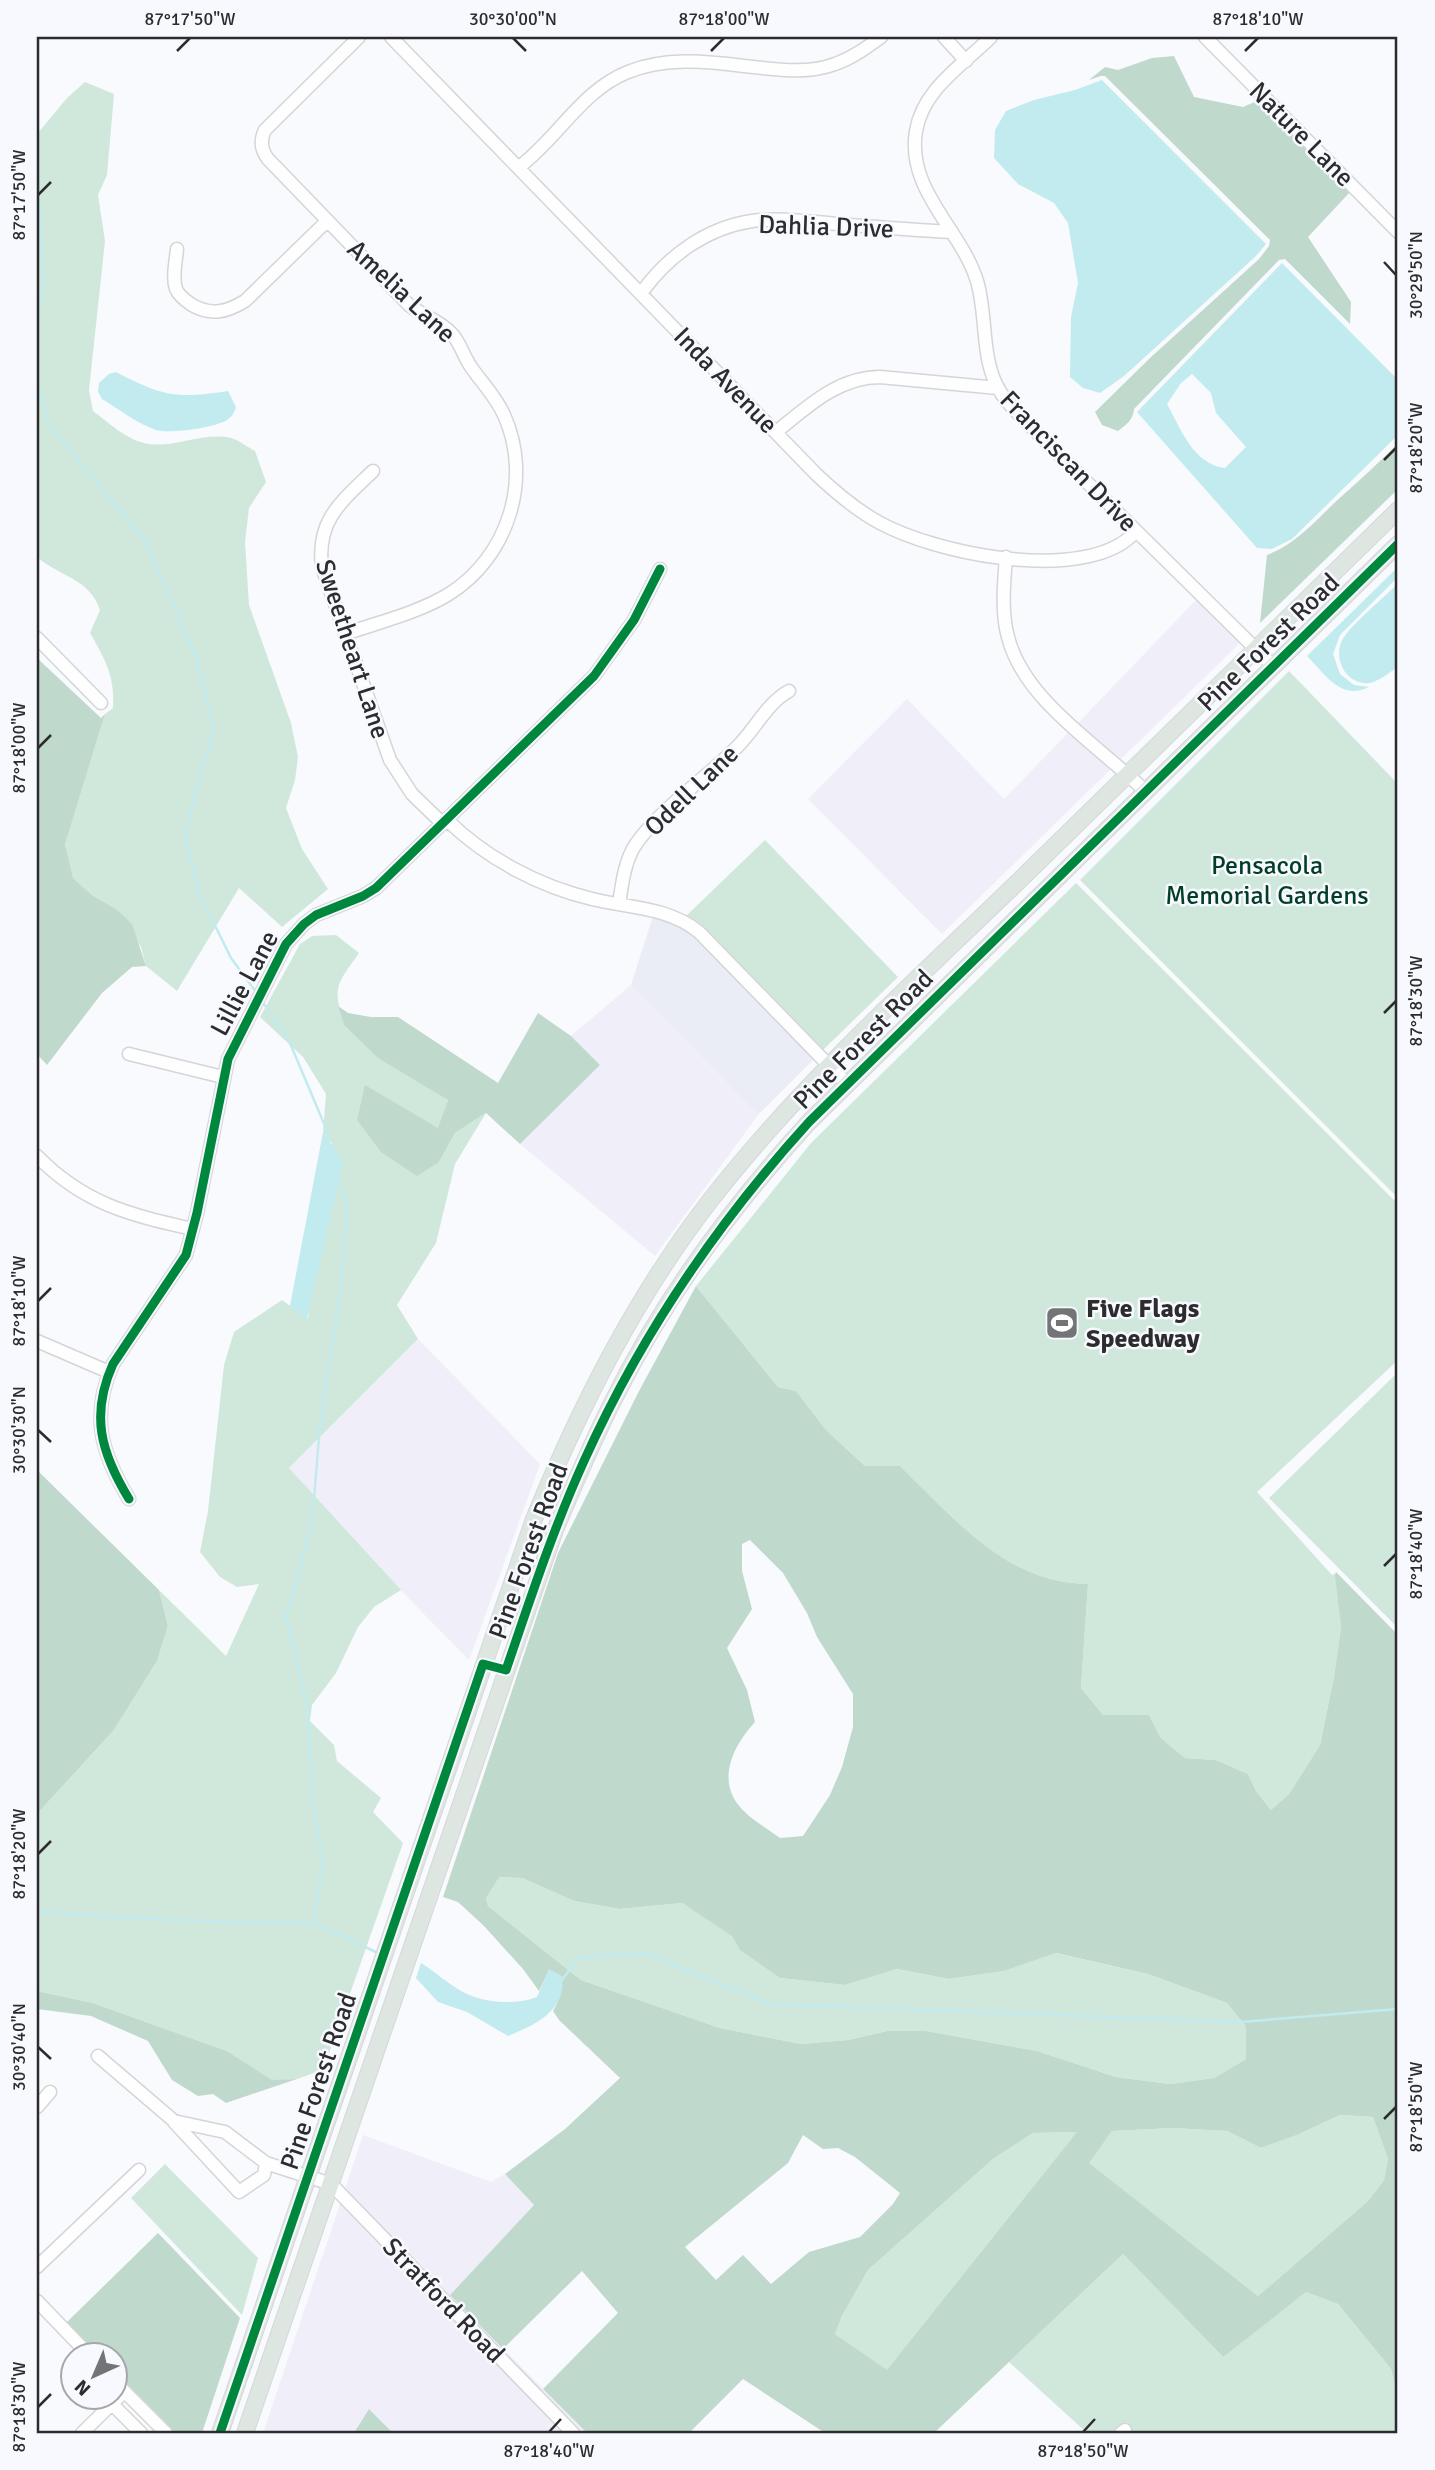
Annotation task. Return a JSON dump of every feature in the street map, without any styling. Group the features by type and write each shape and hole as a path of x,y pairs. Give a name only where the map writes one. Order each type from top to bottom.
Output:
{"main road":[{"name":"Pine Forest Road","path":"220,2433 534,1519 562,1450 595,1383 661,1270 710,1201 829,1067 1398,512"},
{"name":"Pine Forest Road","path":"245,2433 555,1530 583,1462 615,1396 657,1322 688,1274 769,1167 846,1083 1398,544"},
{"path":"1089,813 1106,830"},
{"path":"943,956 959,973"}],"street":[{"name":"Amelia Lane","path":"345,634 426,606 471,577 486,560 504,531 513,503 516,462 510,429 499,404 470,366 454,335 410,304 268,159 262,148 261,141 265,130 359,37"},
{"path":"519,167 547,144 583,104 626,72 675,61 773,69 817,69 853,57 881,37"},
{"path":"944,37 966,61"},
{"name":"Franciscan Drive","path":"991,37 933,93 919,120 916,159 925,188 966,255 977,283 993,375 998,388 1031,427 1273,666"},
{"name":"Nature Lane","path":"1205,37 1398,232"},
{"name":"Inda Avenue","path":"395,38 776,432 836,493 859,510 903,534 945,547 1006,557 1047,560 1079,557 1120,545 1136,532"},
{"path":"177,249 174,276 179,294 187,302 206,311 229,310 245,301 327,220"},
{"name":"Dahlia Drive","path":"642,292 666,265 689,246 718,230 751,221 791,221 952,232"},
{"path":"776,432 834,389 860,378 880,377 998,388"},
{"name":"Sweetheart Lane","path":"373,471 326,523 321,541 322,567 390,760 412,794 485,851 521,873 568,892 670,915 693,927 846,1083"},
{"path":"1006,557 1004,596 1007,634 1020,667 1057,711 1145,791"},
{"name":"Lillie Lane","path":"129,1499 111,1467 101,1436 101,1404 109,1373 176,1273 190,1245 223,1077 235,1041 294,933 316,915 363,897 376,888 594,676 634,620 660,569"},
{"path":"37,638 101,703"},
{"name":"Odell Lane","path":"619,904 627,861 640,839 753,731 777,698 789,691"},
{"path":"129,1054 223,1077"},
{"path":"751,1152 769,1167"},
{"path":"37,1156 75,1189 108,1207 144,1219 193,1229"},
{"path":"37,1341 109,1373"},
{"path":"484,1664 506,1670"},
{"path":"97,2056 174,2121 239,2192 264,2175 265,2163"},
{"path":"37,2107 50,2092"},
{"name":"Stratford Road","path":"174,2121 225,2132 265,2163 331,2184 573,2433"},
{"path":"37,2267 139,2170"},
{"path":"37,2301 75,2340"},
{"path":"130,2398 166,2433"},
{"path":"82,2433 106,2410"},
{"path":"118,2410 141,2433"}],"shaded area":[{"path":"1197,599 1241,642 1121,759 1078,723"},
{"path":"907,699 1004,799 1070,731 1113,767 942,934 808,799"},
{"path":"653,916 675,923 695,936 814,1059 758,1115 631,985"},
{"path":"631,985 758,1115 655,1256 520,1144 600,1065 571,1036"},
{"path":"418,1339 540,1464 469,1660 378,1567 289,1468"},
{"path":"363,2135 491,2182 505,2174 534,2205 450,2295 587,2433 581,2433 568,2421 345,2189"},
{"path":"341,2201 565,2433 393,2433 370,2409 354,2433 263,2433"}],"green space":[{"path":"1174,56 1194,97 1243,107 1259,100 1350,192 1308,237 1351,302 1350,324 1285,259 1279,260 1134,409 1131,419 1118,431 1102,425 1095,412 1259,259 1269,246 1270,240 1105,76 1089,80 1105,67 1118,70 1152,58"},
{"path":"85,82 114,94 107,175 98,195 105,241 89,390 93,411 124,434 144,443 155,445 220,436 234,439 255,451 266,482 249,508 245,542 249,605 291,723 298,757 295,780 286,808 302,849 328,889 282,927 239,888 177,991 146,966 141,947 116,909 92,895 73,878 65,845 105,714 113,708 113,697 108,668 90,633 100,610 95,600 89,591 73,579 37,557 37,134 67,98"},
{"path":"1398,443 1398,489 1260,623 1267,555 1279,550 1308,529"},
{"path":"37,658 101,718 105,714 65,845 73,878 132,924 146,966 132,967 102,993 47,1065 37,1054"},
{"name":"Pensacola Memorial Gardens","path":"1289,671 1398,784 1398,1198 1080,880"},
{"path":"765,840 898,977 822,1051 703,928 686,916"},
{"name":"Five Flags Speedway","path":"1076,883 1398,1204 1398,1360 1257,1492 1332,1575 1336,1573 1341,1627 1320,1745 1289,1794 1271,1810 1256,1791 1248,1774 1216,1760 1185,1758 1161,1738 1149,1715 1103,1715 1081,1688 1088,1584 1059,1581 1032,1573 1007,1560 962,1526 900,1466 865,1466 826,1430 796,1391 778,1387 696,1286 811,1143"},
{"path":"336,935 359,953 339,986 338,1001 344,1025 448,1100 439,1129 365,1086 439,1162 455,1133 486,1113 455,1164 436,1243 397,1305 418,1339 289,1468 401,1590 374,1607 358,1627 336,1673 312,1705 310,1721 334,1745 337,1761 381,1798 373,1812 403,1843 321,2076 317,2072 297,2079 272,2081 227,2051 93,2003 37,1991 37,1814 114,1730 157,1661 168,1626 159,1590 226,1656 259,1584 237,1587 220,1577 200,1552 208,1511 224,1365 234,1332 282,1300 308,1319 332,1144 323,1132 326,1094 303,1057 260,1017 300,944 312,936"},
{"path":"338,1006 348,1013 371,1017 398,1017 498,1083 538,1013 571,1036 600,1065 520,1144 486,1113 455,1133 439,1162 417,1176 381,1152 357,1120 365,1085 438,1128 448,1100 378,1058 344,1025"},
{"path":"696,1286 778,1387 796,1391 826,1430 865,1466 900,1466 962,1526 1007,1560 1032,1573 1059,1581 1088,1584 1081,1688 1103,1715 1149,1715 1161,1738 1185,1758 1216,1760 1248,1774 1256,1791 1271,1810 1289,1794 1320,1745 1341,1627 1336,1572 1398,1635 1398,2398 1391,2369 1338,2304 1306,2292 1223,2357 1123,2254 934,2433 825,2433 743,2379 689,2433 587,2433 543,2389 618,2313 582,2271 503,2349 450,2295 534,2205 505,2174 565,2129 620,2078 559,2020 553,2011 557,2004 549,1970 539,1991 484,1926 458,1902 443,1897 558,1553 639,1391","holes":["750,1540 783,1573 807,1613 817,1637 853,1694 853,1727 842,1767 830,1795 803,1836 780,1838 740,1807 729,1785 735,1752 755,1722 747,1690 727,1648 752,1609 742,1571 742,1544","499,1877 522,1878 574,1901 620,1909 682,1903 732,1936 740,1950 780,1978 845,1985 897,1969 949,1979 1004,1971 1056,1953 1148,1974 1227,2003 1246,2026 1246,2059 1214,2078 1170,2084 1116,2077 1037,2051 926,2031 887,2031 848,2040 801,2044 720,2028 581,1980 488,1906 486,1898","1340,2115 1373,2117 1388,2159 1384,2180 1368,2201 1258,2296 1089,2163 1112,2131 1173,2128 1227,2131 1261,2148","1077,2132 887,2370 835,2334 842,2316 868,2270 993,2159 1033,2133","803,2135 823,2149 838,2148 855,2157 900,2193 893,2204 860,2237 809,2252 771,2284 743,2255 716,2280 685,2247 788,2163"]},
{"path":"1398,1372 1398,1628 1269,1498"},
{"path":"37,1470 159,1590 168,1626 157,1661 114,1730 37,1814"},
{"path":"498,1877 522,1878 574,1901 620,1909 682,1903 733,1936 741,1950 780,1978 845,1985 897,1969 949,1979 1004,1971 1055,1953 1148,1974 1227,2003 1247,2026 1246,2059 1214,2078 1170,2084 1116,2077 1037,2051 926,2031 887,2031 848,2040 801,2044 720,2028 581,1980 488,1906 486,1898"},
{"path":"37,1991 93,2003 227,2051 272,2080 297,2079 226,2103 213,2094 198,2096 172,2080 148,2041 91,2016 37,2009"},
{"path":"1340,2115 1373,2117 1388,2159 1384,2180 1368,2201 1258,2296 1088,2163 1112,2131 1173,2128 1227,2131 1261,2148"},
{"path":"1078,2132 887,2371 835,2334 868,2270 993,2159 1033,2133"},
{"path":"165,2164 258,2258 242,2315 131,2198"},
{"path":"158,2233 240,2318 202,2433 174,2433 130,2389 130,2340 82,2340 66,2323"},
{"path":"1123,2254 1222,2356 1306,2292 1338,2304 1391,2369 1398,2398 1398,2433 1128,2433 1132,2429 1126,2422 1114,2433 1087,2433 1009,2362"},
{"path":"369,2409 393,2433 354,2433"}],"water":[{"path":"1102,80 1266,244 1124,376 1100,393 1083,388 1070,377 1071,317 1078,283 1068,223 1054,203 1018,184 994,158 995,130 1006,111"},
{"path":"1282,263 1398,380 1398,435 1292,539 1272,549 1257,548 1137,412","holes":["1192,374 1211,393 1216,413 1246,447 1225,468 1204,460 1196,453 1167,404 1181,383"]},
{"path":"116,372 170,394 195,395 228,391 236,407 229,419 212,426 181,431 156,430 102,399 98,392 99,383 109,374"},
{"path":"1398,567 1398,577 1340,635 1333,654 1340,674 1354,685 1369,687 1350,691 1334,684 1307,656"},
{"path":"1398,583 1398,667 1370,683 1361,683 1347,675 1343,668 1340,645 1355,624"},
{"path":"323,1132 343,1161 307,1320 290,1306"},
{"path":"421,1963 461,1991 492,2001 511,2002 537,1997 549,1969 562,1976 562,1988 559,1999 547,2015 508,2036 467,2012 438,2002 416,1978"}],"waterway":[{"path":"37,319 44,284 38,184"},
{"path":"37,383 49,424 146,542 196,657 214,732 200,772 185,835 199,893 231,958 256,992"},
{"path":"261,1000 287,1036 329,1141"},
{"path":"314,1923 323,1863 313,1800 307,1704 286,1618 312,1524 320,1425 339,1303 347,1209 338,1175"},
{"path":"37,1912 168,1920 314,1923 380,1954"},
{"path":"562,1980 579,1957 645,1953 771,2004 1241,2022 1398,2009"}],"cycle path":[{"path":"220,2433 483,1664 506,1670 542,1565 584,1461 606,1415 656,1326 712,1241 775,1160 809,1122 1398,544"},
{"path":"129,1499 111,1466 102,1433 102,1400 106,1383 113,1364 186,1255 228,1059 286,944 316,915 376,888 594,676 634,620 660,569"}],"place":[{"name":"Five Flags Speedway","path":"1062,1323"}]}
